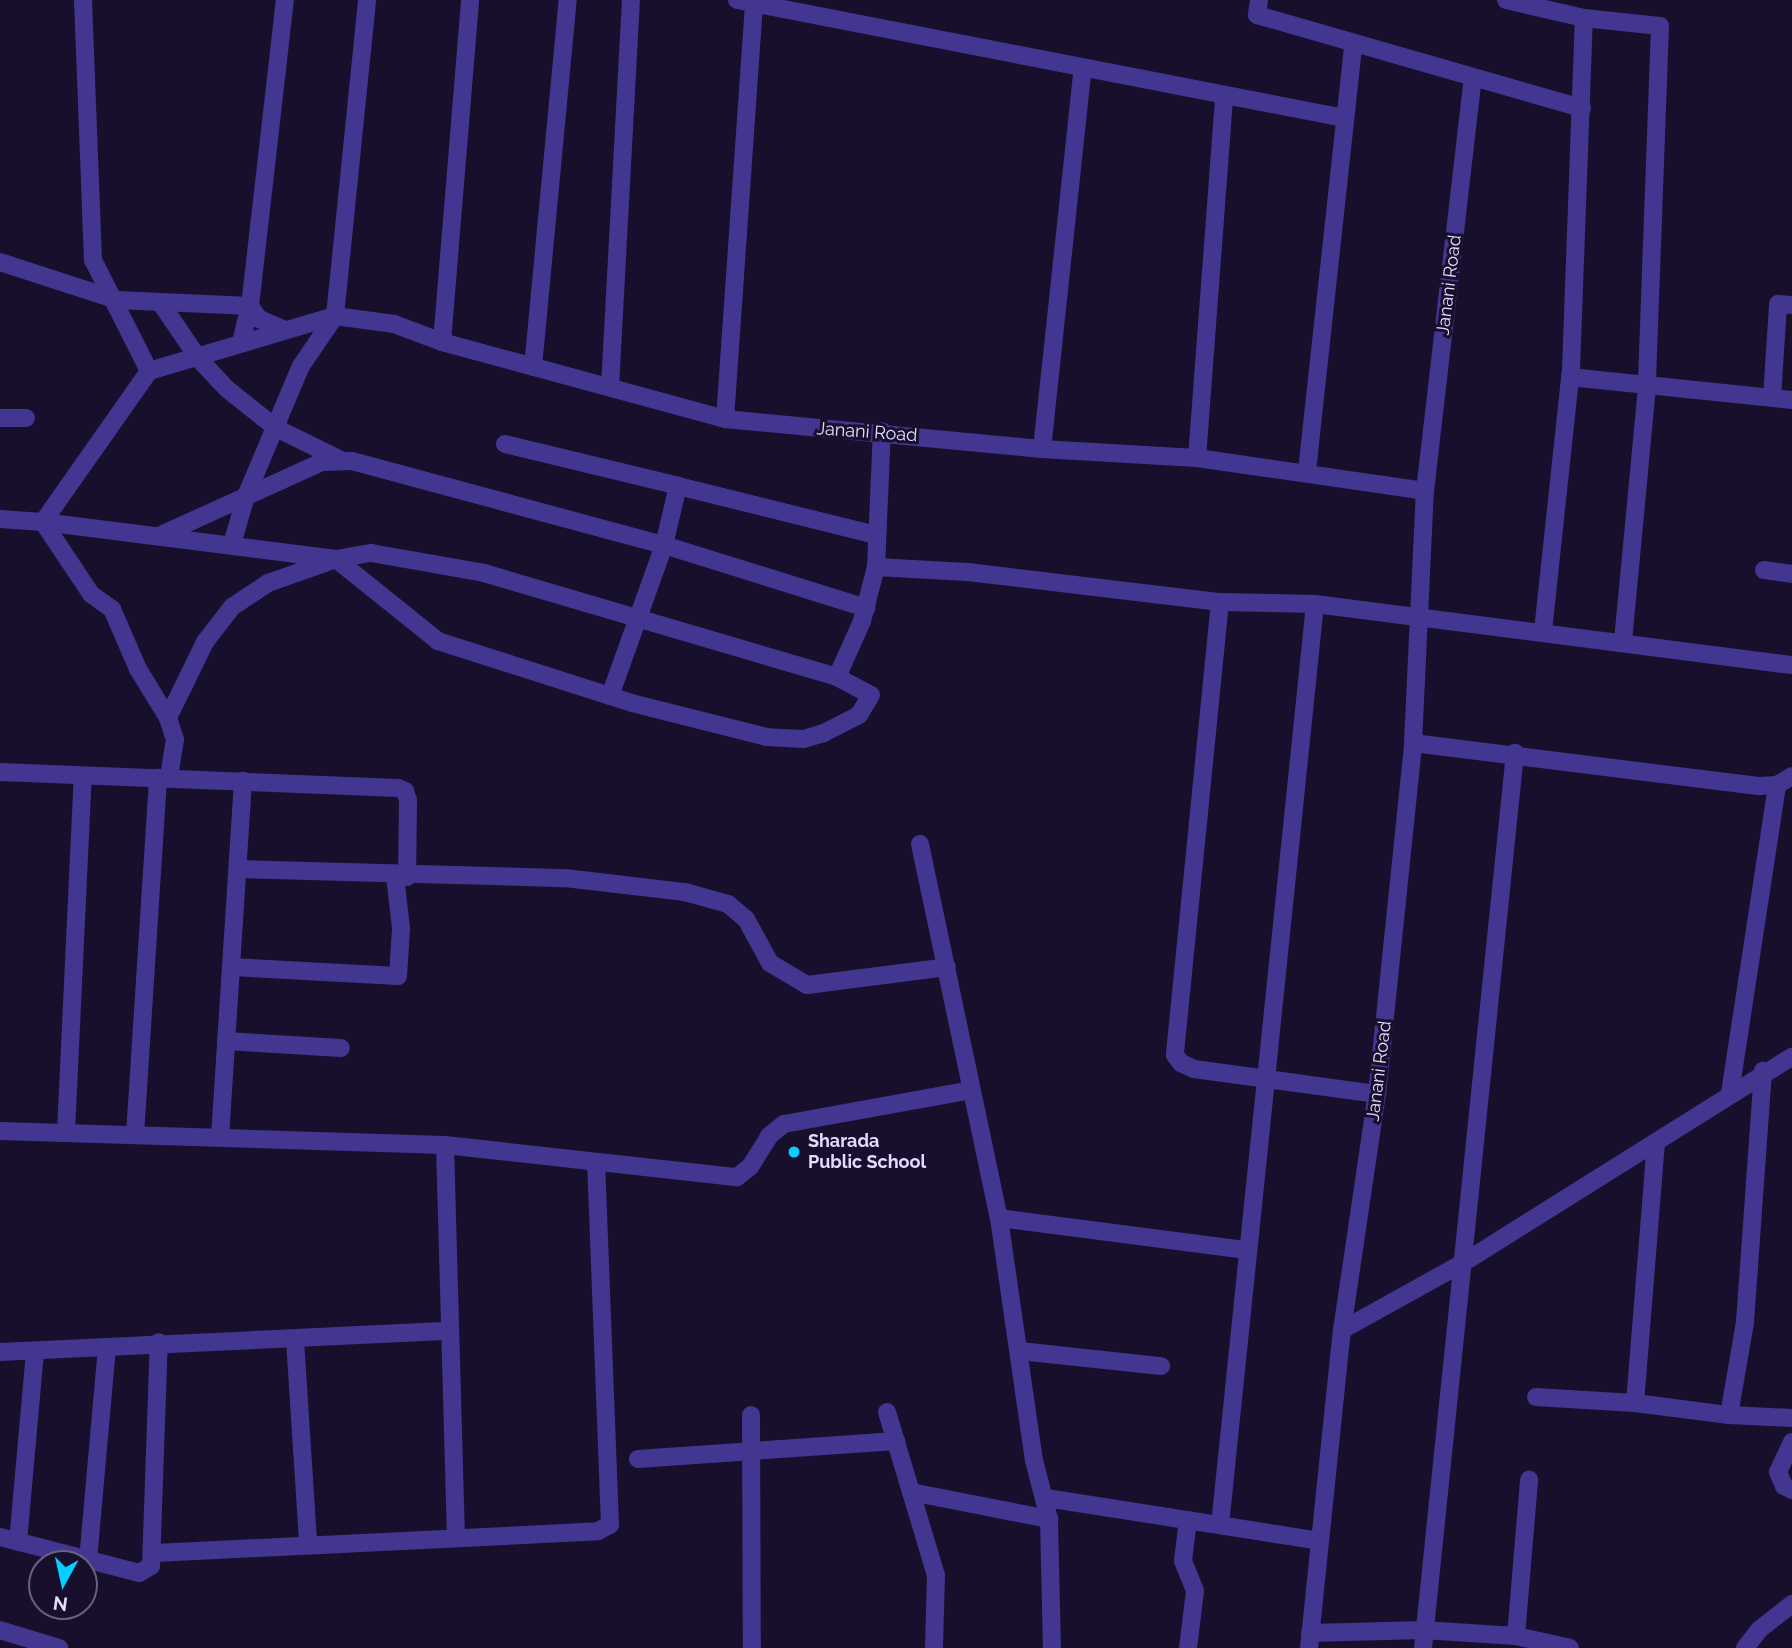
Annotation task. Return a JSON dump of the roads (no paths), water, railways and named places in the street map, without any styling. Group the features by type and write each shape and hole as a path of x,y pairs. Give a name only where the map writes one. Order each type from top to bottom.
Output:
{"street":[{"path":"83,0 93,260 117,300 149,371"},
{"path":"241,343 250,306 285,0"},
{"path":"232,544 246,496 301,366 335,316 367,0"},
{"path":"442,342 470,0"},
{"path":"533,368 568,0"},
{"path":"610,387 631,0"},
{"path":"1259,0 1256,15 1353,46 1582,108"},
{"path":"1514,1 1584,18 1660,26 1647,387 1623,642"},
{"path":"725,419 748,2 1344,118"},
{"path":"1543,631 1570,377 1584,18"},
{"path":"1307,471 1353,46"},
{"path":"1042,449 1083,68"},
{"name":"Janani Road","path":"1310,1640 1342,1330 1377,1094 1413,743 1425,491 1473,79"},
{"path":"1197,458 1224,95"},
{"path":"0,262 117,300 250,306"},
{"path":"160,302 198,358 276,428 341,460 664,545 866,608"},
{"path":"1772,398 1778,304 1792,305"},
{"path":"250,306 259,319 283,329"},
{"path":"43,522 149,371 198,358 283,329 335,316"},
{"name":"Janani Road","path":"335,316 394,324 442,342 725,419 882,431 1042,449 1197,458 1307,471 1425,491"},
{"path":"1570,377 1792,400"},
{"path":"0,418 26,418"},
{"path":"837,677 866,608 876,567 882,431"},
{"path":"505,444 876,535"},
{"path":"159,536 322,462 341,460"},
{"path":"610,696 664,545 678,486"},
{"path":"0,519 232,544 336,559 438,641 610,696 767,737 803,739 859,715 871,695 837,677 484,573 371,553 336,559 268,583 232,607 205,642 168,718"},
{"path":"43,522 91,594 111,609 138,669 168,718 175,739 164,778 135,1136"},
{"path":"876,567 968,572 1220,602 1315,604 1543,631 1792,665"},
{"path":"1764,570 1792,574"},
{"path":"1220,602 1175,1055 1181,1063 1194,1069 1377,1094"},
{"path":"1220,1525 1315,604"},
{"path":"1413,743 1784,780 1730,1093"},
{"path":"1423,1639 1515,753"},
{"path":"0,772 243,781 405,791 398,976 232,967"},
{"path":"66,1132 83,776"},
{"path":"220,1137 243,781"},
{"path":"920,844 999,1218 1034,1460 1046,1498 1049,1519 1052,1648"},
{"path":"237,869 401,877 565,878 713,897 746,919 770,963 807,985 947,967"},
{"path":"226,1041 341,1048"},
{"path":"1342,1330 1463,1263 1656,1142 1763,1071 1792,1057"},
{"path":"1729,1415 1745,1322 1763,1071"},
{"path":"0,1131 445,1145 737,1177 750,1167 769,1136 784,1124 971,1090"},
{"path":"1635,1403 1656,1142"},
{"path":"445,1145 456,1536"},
{"path":"155,1553 308,1543 598,1531 613,1520 596,1163"},
{"path":"999,1218 1247,1250"},
{"path":"0,1352 159,1342 295,1340 449,1331"},
{"path":"295,1340 308,1543"},
{"path":"98,1563 139,1573 151,1566 155,1553 159,1342"},
{"path":"89,1550 107,1347"},
{"path":"35,1351 9,1540 48,1550"},
{"path":"1020,1351 1161,1366"},
{"path":"1536,1397 1635,1403 1729,1415 1792,1418"},
{"path":"887,1412 939,1593 934,1648"},
{"path":"751,1415 752,1648"},
{"path":"638,1459 895,1441"},
{"path":"1792,1442 1778,1472 1784,1486 1792,1490"},
{"path":"1516,1636 1529,1480"},
{"path":"911,1492 1049,1519"},
{"path":"1046,1498 1320,1541"},
{"path":"1188,1520 1183,1562 1195,1591 1188,1648"},
{"path":"1745,1648 1760,1629 1792,1604"},
{"path":"0,1630 59,1648"},
{"path":"1310,1640 1516,1636 1570,1648"}],"place":[{"name":"Sharada Public School","path":"794,1152"}]}
